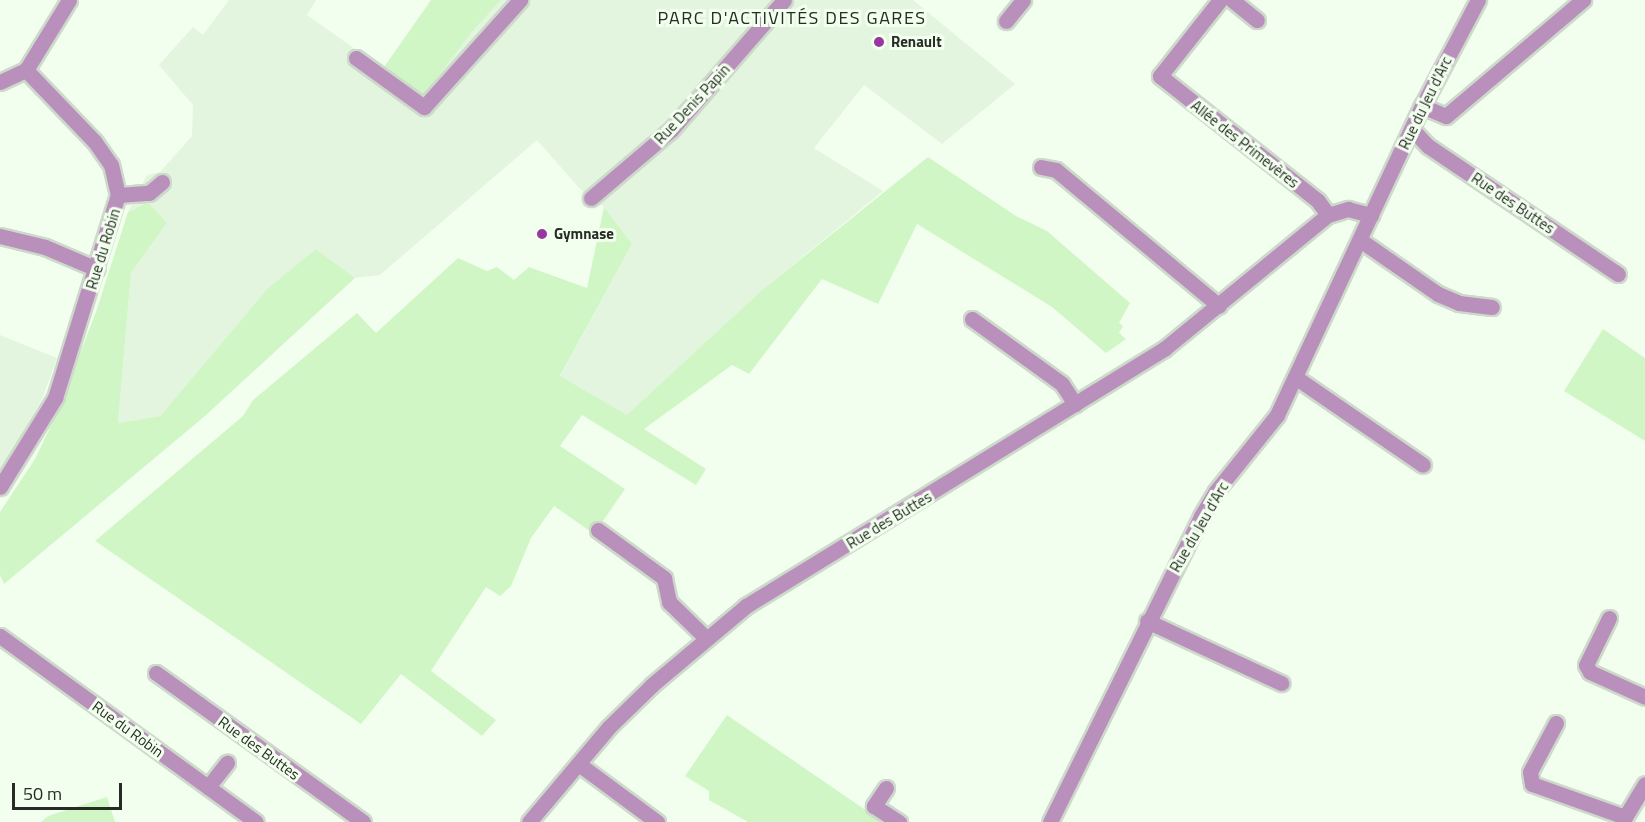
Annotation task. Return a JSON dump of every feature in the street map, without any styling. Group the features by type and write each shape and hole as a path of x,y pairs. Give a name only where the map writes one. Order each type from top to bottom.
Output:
{"street":[{"path":"0,82 27,70 69,0"},
{"path":"356,58 424,107 520,0"},
{"name":"Rue Denis Papin","path":"591,198 671,130 784,0"},
{"path":"1006,21 1023,0"},
{"name":"Allée des Primevères","path":"1220,0 1160,76 1318,201 1328,215"},
{"path":"1232,0 1257,20"},
{"name":"Rue du Jeu d'Arc","path":"1050,822 1147,621 1216,491 1277,415 1422,106 1478,0"},
{"path":"1422,106 1446,116 1583,0"},
{"name":"Rue du Robin","path":"0,487 55,398 97,269 118,195 111,165 94,141 27,70"},
{"name":"Rue des Buttes","path":"1412,129 1428,146 1618,274"},
{"path":"1041,167 1056,170 1218,306"},
{"path":"118,195 149,193 162,182"},
{"path":"1328,215 1348,209 1371,215"},
{"name":"Rue des Buttes","path":"529,822 638,699 706,638 775,588 1164,349 1328,215"},
{"path":"0,236 45,248 97,269"},
{"path":"1360,240 1438,294 1460,303 1492,307"},
{"path":"972,319 1062,384 1075,404"},
{"path":"1295,377 1423,465"},
{"path":"598,530 664,578 669,602 706,638"},
{"path":"1609,618 1586,665 1590,672 1645,697"},
{"path":"1147,621 1281,682"},
{"name":"Rue du Robin","path":"0,636 256,822"},
{"name":"Rue des Buttes","path":"156,673 363,822"},
{"path":"1556,723 1530,772 1532,784 1623,820 1645,784"},
{"path":"208,787 226,763"},
{"path":"580,765 657,822"},
{"path":"886,788 874,806 899,822"}],"shaded area":[{"path":"229,0 316,0 307,15 423,97 472,32 501,0 913,0 1015,84 942,144 864,85 814,148 883,191 761,291 627,416 560,377 632,244 604,207 580,189 537,140 380,275 355,278 316,249 268,288 160,416 118,423 131,273 167,223 148,202 128,212 147,175 160,172 192,136 193,105 159,65 193,27 203,35"},
{"path":"0,335 57,358 43,397 0,472"}],"green space":[{"path":"431,0 501,0 472,32 423,97 382,70"},
{"path":"928,157 1016,216 1047,231 1130,303 1119,323 1123,326 1119,333 1126,339 1106,353 1052,307 917,224 878,304 822,279 749,374 732,365 644,429 706,469 696,485 582,415 560,446 625,489 594,534 554,506 531,538 511,586 500,596 486,587 431,671 496,720 482,736 401,674 361,724 95,541 243,416 253,400 357,313 376,333 458,258 487,271 497,267 514,280 529,267 587,288 604,207 632,244 560,376 627,415 761,291"},
{"path":"148,202 167,223 131,273 118,423 160,416 268,288 316,249 355,278 205,416 4,584 0,575 0,512 35,459 57,413 96,312 128,212"},
{"path":"1603,329 1645,358 1645,441 1564,391"},
{"path":"727,715 883,822 748,822 709,800 709,791 685,776"},
{"path":"107,797 115,822 41,822 48,816"}],"place":[{"name":"Renault","path":"879,42"},
{"name":"Gymnase","path":"542,234"}],"district":[{"name":"PARC D'ACTIVITÉS DES GARES","path":"792,18"}]}
